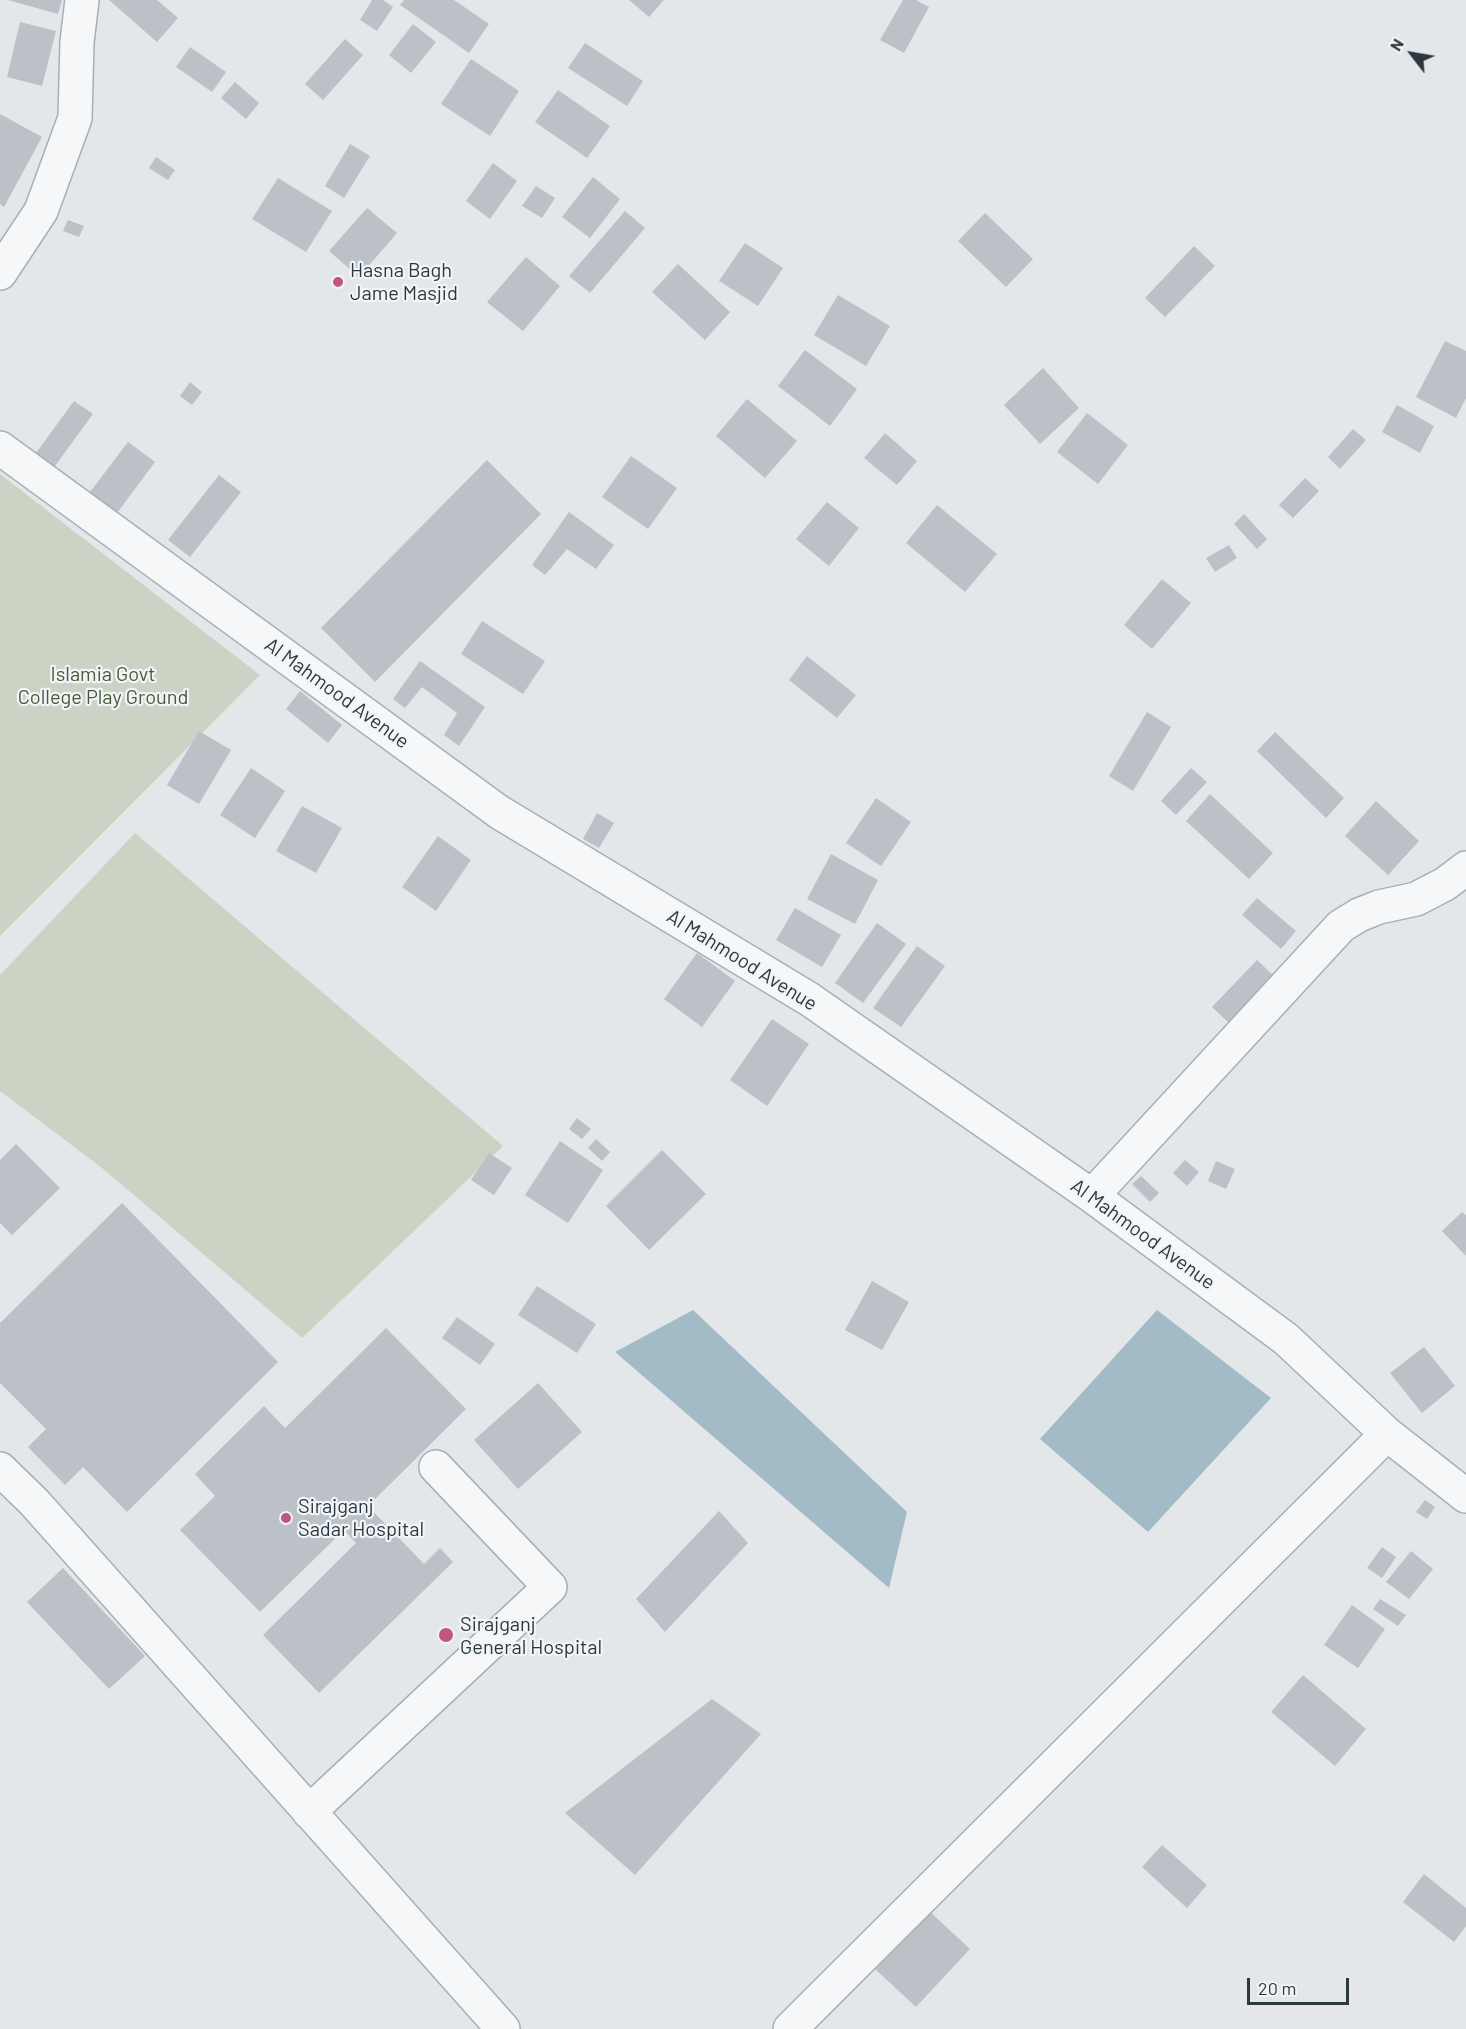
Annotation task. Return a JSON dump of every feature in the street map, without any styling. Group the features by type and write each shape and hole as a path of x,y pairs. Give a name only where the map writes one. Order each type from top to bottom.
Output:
{"street":[{"path":"0,273 41,211 75,118 77,42 82,0"},
{"name":"Al Mahmood Avenue","path":"0,448 499,812 809,999 1092,1196 1286,1340 1387,1434 1466,1497"},
{"path":"1092,1196 1341,926 1379,907 1416,899 1445,884 1466,868"},
{"path":"790,2029 1387,1434"},
{"path":"309,1812 550,1587 436,1467"},
{"path":"0,1469 34,1502 503,2029"}],"green space":[{"name":"Islamia Govt College Play Ground","path":"0,474 260,675 0,936"},
{"path":"135,833 503,1146 302,1338 102,1168 0,1091 0,975"}],"water":[{"path":"693,1310 907,1512 889,1588 615,1352"},
{"path":"1157,1310 1271,1398 1148,1532 1040,1439"}],"building":[{"path":"8,0 62,0 58,14"},
{"path":"109,0 157,0 178,18 157,42"},
{"path":"372,0 383,0 393,7 377,31 360,20"},
{"path":"404,0 454,0 489,24 469,53 400,5"},
{"path":"629,0 664,0 649,17"},
{"path":"903,0 916,0 929,7 904,53 880,40"},
{"path":"20,22 56,31 42,86 7,77"},
{"path":"413,24 436,42 411,73 389,55"},
{"path":"345,39 363,55 323,100 305,84"},
{"path":"585,43 643,81 627,106 568,68"},
{"path":"190,47 226,72 212,92 176,67"},
{"path":"471,59 519,91 490,136 441,104"},
{"path":"235,82 259,103 246,119 221,98"},
{"path":"558,90 610,126 587,158 535,122"},
{"path":"0,114 42,137 4,207 0,204"},
{"path":"350,144 370,156 344,198 325,186"},
{"path":"156,157 175,170 168,180 149,168"},
{"path":"493,163 517,181 490,219 466,201"},
{"path":"593,177 620,199 590,238 562,217"},
{"path":"278,178 332,211 306,252 252,219"},
{"path":"536,186 555,198 542,218 522,206"},
{"path":"367,208 397,233 359,277 329,251"},
{"path":"625,211 645,228 590,293 569,276"},
{"path":"985,213 1033,259 1006,287 958,241"},
{"path":"68,220 84,226 79,237 63,231"},
{"path":"745,243 783,268 758,306 719,281"},
{"path":"1194,246 1215,266 1165,317 1145,298"},
{"path":"526,257 560,286 523,331 487,302"},
{"path":"678,264 730,312 705,340 652,292"},
{"path":"838,295 890,326 866,366 814,335"},
{"path":"1445,341 1466,351 1466,398 1456,418 1416,397"},
{"path":"805,350 857,389 830,426 778,386"},
{"path":"1043,368 1079,408 1040,444 1004,405"},
{"path":"190,382 202,392 192,405 180,396"},
{"path":"747,399 797,441 765,478 716,436"},
{"path":"74,401 93,414 55,466 36,453"},
{"path":"1397,405 1434,426 1420,453 1382,432"},
{"path":"1087,413 1128,445 1098,484 1057,452"},
{"path":"1353,429 1366,440 1340,469 1328,457"},
{"path":"885,433 917,461 897,485 864,458"},
{"path":"128,442 155,462 114,517 87,496"},
{"path":"631,456 677,488 648,529 602,497"},
{"path":"487,460 541,514 375,682 321,628"},
{"path":"219,475 241,492 190,557 168,540"},
{"path":"1305,478 1319,491 1293,518 1279,505"},
{"path":"827,502 859,528 829,566 796,539"},
{"path":"937,505 997,554 965,592 906,543"},
{"path":"569,512 614,545 596,569 567,549 545,575 532,565"},
{"path":"1244,514 1267,539 1257,549 1234,524"},
{"path":"1229,545 1237,558 1215,572 1206,558"},
{"path":"1162,579 1191,603 1152,649 1124,625"},
{"path":"482,621 545,661 523,694 461,654"},
{"path":"807,656 856,695 837,718 789,680"},
{"path":"420,661 485,707 459,746 444,735 457,713 422,687 405,708 393,699"},
{"path":"300,691 342,725 328,743 286,709"},
{"path":"1147,712 1171,727 1133,791 1109,776"},
{"path":"199,731 231,750 199,804 167,785"},
{"path":"1275,732 1344,798 1326,818 1257,751"},
{"path":"251,768 285,791 255,838 220,815"},
{"path":"1191,768 1207,782 1176,815 1161,801"},
{"path":"1210,794 1273,853 1249,879 1186,821"},
{"path":"876,798 911,822 881,866 846,843"},
{"path":"1376,801 1419,841 1388,875 1345,836"},
{"path":"302,806 342,828 316,873 276,851"},
{"path":"597,813 614,823 599,848 583,839"},
{"path":"438,836 471,860 436,911 402,887"},
{"path":"831,854 878,880 855,924 807,899"},
{"path":"1257,898 1296,931 1281,949 1242,915"},
{"path":"795,908 841,935 822,967 776,940"},
{"path":"877,923 906,944 863,1003 835,983"},
{"path":"917,946 945,966 901,1027 873,1008"},
{"path":"697,953 735,981 702,1027 664,999"},
{"path":"1257,960 1276,978 1231,1025 1212,1007"},
{"path":"772,1019 809,1044 767,1106 730,1080"},
{"path":"577,1118 591,1129 582,1139 569,1129"},
{"path":"596,1139 610,1152 602,1161 588,1148"},
{"path":"560,1141 603,1170 568,1223 525,1195"},
{"path":"16,1144 60,1188 12,1235 0,1223 0,1160"},
{"path":"662,1150 706,1194 649,1250 606,1206"},
{"path":"489,1153 512,1168 494,1195 471,1180"},
{"path":"1185,1160 1199,1172 1187,1186 1173,1173"},
{"path":"1216,1161 1235,1169 1226,1189 1208,1181"},
{"path":"1141,1176 1159,1193 1150,1202 1132,1184"},
{"path":"122,1203 278,1362 127,1512 83,1467 65,1485 28,1447 46,1429 0,1383 0,1323"},
{"path":"1462,1212 1466,1215 1466,1256 1442,1231"},
{"path":"872,1281 909,1302 882,1350 845,1330"},
{"path":"537,1286 596,1324 577,1353 518,1315"},
{"path":"457,1317 495,1344 480,1365 442,1338"},
{"name":"Sirajganj Sadar Hospital","path":"386,1328 466,1409 368,1506 424,1564 440,1548 453,1562 319,1693 263,1635 356,1543 344,1530 260,1612 180,1530 215,1496 195,1474 264,1406 285,1428"},
{"path":"1424,1347 1455,1386 1422,1413 1390,1373"},
{"path":"538,1383 582,1432 518,1489 474,1440"},
{"path":"1425,1500 1435,1507 1427,1519 1416,1512"},
{"path":"719,1511 748,1543 665,1632 636,1599"},
{"path":"1382,1547 1396,1557 1382,1578 1367,1568"},
{"path":"1411,1551 1433,1569 1409,1599 1386,1582"},
{"path":"63,1568 145,1656 109,1689 27,1602"},
{"path":"1380,1599 1406,1615 1398,1626 1373,1609"},
{"path":"1352,1605 1385,1629 1358,1668 1324,1645"},
{"path":"1303,1675 1366,1729 1335,1766 1271,1712"},
{"path":"712,1699 761,1734 635,1875 565,1813"},
{"path":"1162,1845 1207,1885 1187,1908 1142,1867"},
{"path":"1424,1874 1466,1908 1466,1926 1454,1942 1403,1902"},
{"path":"928,1910 970,1949 916,2007 873,1967"}],"place":[{"name":"Hasna Bagh Jame Masjid","path":"338,282"},
{"name":"Sirajganj Sadar Hospital","path":"286,1518"},
{"name":"Sirajganj General Hospital","path":"446,1635"}]}
